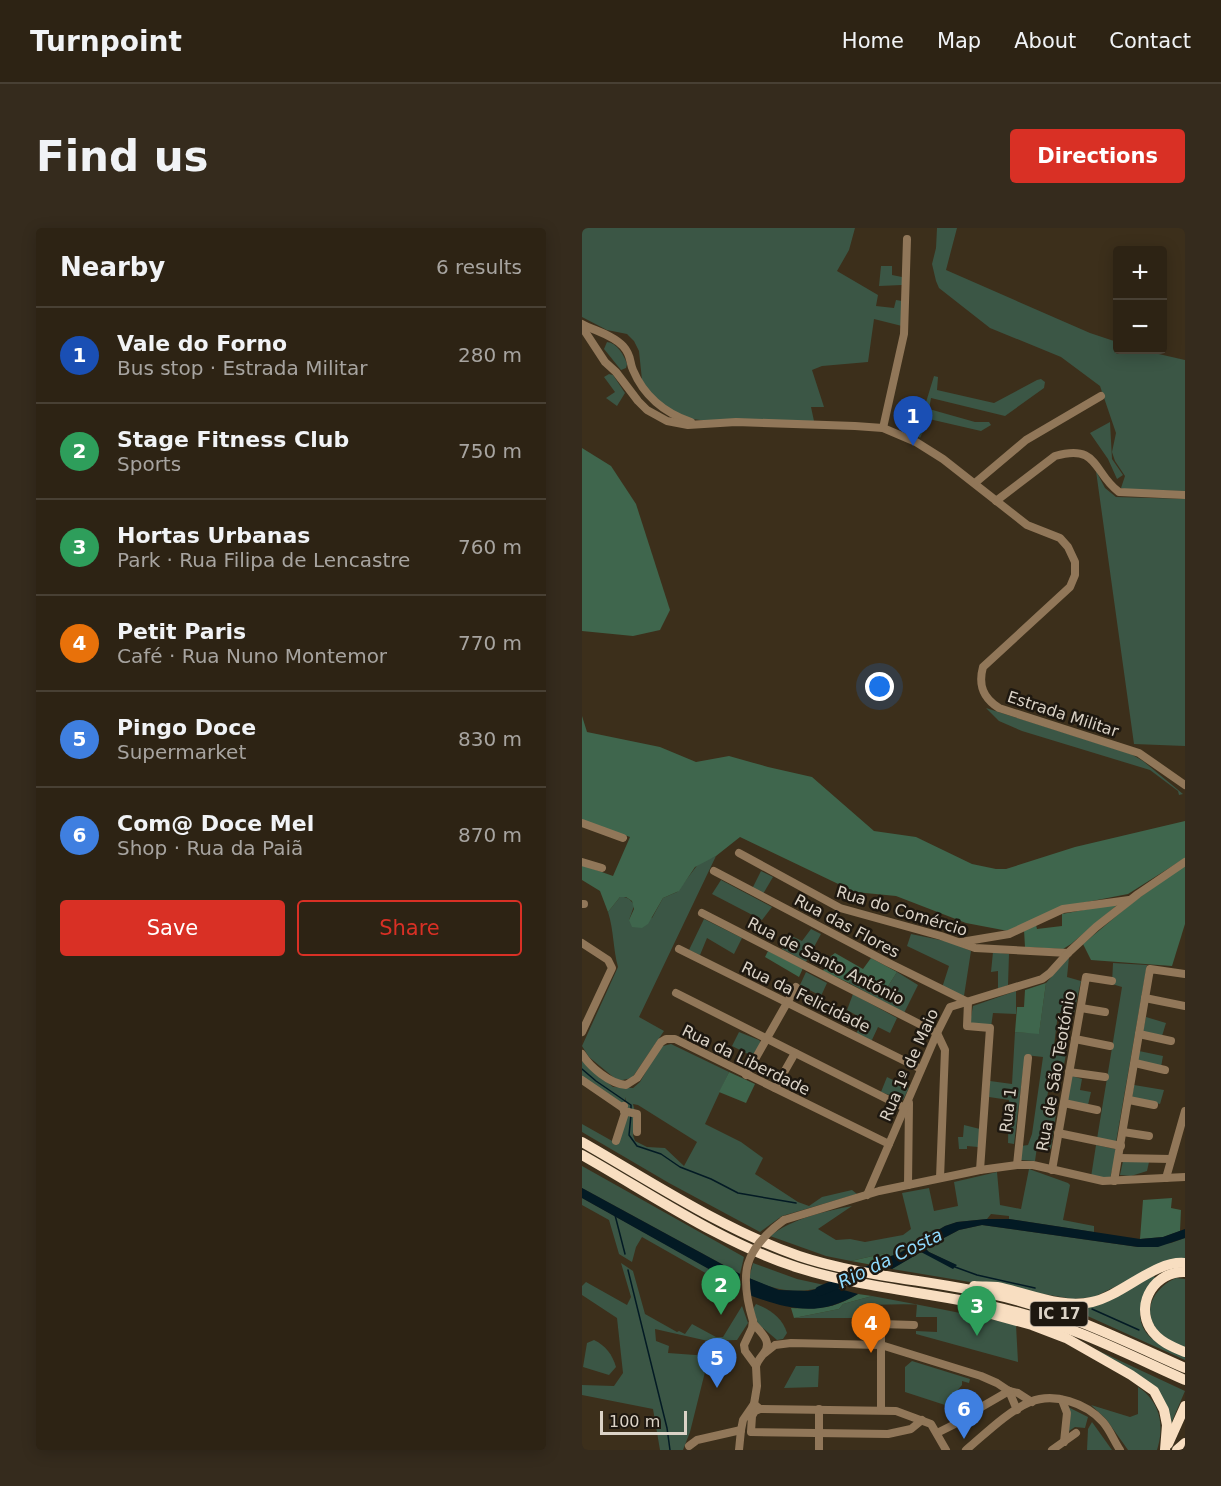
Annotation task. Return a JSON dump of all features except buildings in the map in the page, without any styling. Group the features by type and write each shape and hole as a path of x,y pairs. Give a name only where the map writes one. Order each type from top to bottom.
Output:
{"highway":[{"name":"IC 17","path":"582,1142 734,1229 801,1256 868,1274 949,1286 1012,1299 1072,1318 1185,1368"},
{"name":"IC 17","path":"582,1155 725,1237 798,1268 861,1285 1009,1310 1035,1317 1069,1329 1185,1380"},
{"path":"949,1286 995,1287 1063,1303 1077,1304 1093,1302 1109,1296 1150,1273 1167,1266 1185,1263"},
{"path":"1185,1272 1170,1274 1159,1280 1150,1291 1145,1307 1147,1320 1158,1338 1185,1352"},
{"path":"924,1295 1032,1325 1057,1335 1131,1375 1154,1391 1161,1402 1167,1425 1165,1450"},
{"path":"1165,1450 1184,1408"},
{"path":"1175,1450 1185,1423"},
{"path":"1175,1450 1185,1443"}],"street":[{"path":"883,428 904,334 907,239"},
{"name":"Estrada Militar","path":"582,326 617,340 626,349 632,360 631,367 652,399 666,411 698,424"},
{"name":"Estrada Militar","path":"582,326 605,362 616,372 638,401 652,413 667,421 678,424 768,423 883,428 926,447 1028,525 1060,538 1068,547 1075,562 1075,575 1070,587 983,667 980,677 982,691 990,702 999,708 1139,753 1185,785"},
{"path":"600,351 601,343 610,338"},
{"path":"616,372 622,374 631,367"},
{"path":"975,483 1026,440 1101,396"},
{"path":"996,501 1055,456 1066,452 1086,455 1096,462 1112,487 1119,492 1185,495"},
{"path":"582,823 623,838"},
{"name":"Rua do Comércio","path":"739,854 840,908 975,948 1068,952"},
{"path":"582,862 602,868"},
{"name":"Rua 1º de Maio","path":"867,1195 950,1007 1042,979 1096,927 1185,862"},
{"name":"Rua das Flores","path":"714,871 968,1002"},
{"path":"959,942 1009,934 1063,909 1130,900"},
{"name":"Rua de Santo António","path":"702,913 937,1033"},
{"path":"582,954 584,944 608,960 612,968 582,1032"},
{"name":"Rua da Felicidade","path":"679,949 921,1069"},
{"path":"1114,1181 1150,969 1185,974"},
{"name":"Rua de São Teotónio","path":"1052,1170 1086,977 1112,981"},
{"path":"747,1075 796,987"},
{"path":"676,993 905,1108"},
{"path":"1145,998 1185,1006"},
{"path":"968,1002 968,1026 990,1028 980,1170"},
{"path":"1081,1008 1105,1012"},
{"path":"937,1033 945,1050 940,1178"},
{"path":"1139,1034 1171,1041"},
{"name":"Rua da Liberdade","path":"582,1054 613,1082 626,1085 639,1076 661,1042 672,1038 889,1144"},
{"path":"1075,1039 1110,1046"},
{"path":"776,1088 795,1053"},
{"name":"Rua 1","path":"1017,1165 1028,1058"},
{"path":"1135,1063 1165,1070"},
{"path":"1069,1072 1105,1077"},
{"path":"582,1080 638,1116 637,1132"},
{"path":"909,1097 909,1185"},
{"path":"1129,1100 1154,1105"},
{"path":"1064,1103 1097,1110"},
{"path":"616,1141 627,1110"},
{"path":"1166,1178 1185,1111"},
{"path":"1123,1132 1149,1136"},
{"path":"1058,1133 1121,1146"},
{"path":"1119,1158 1171,1159"},
{"path":"747,1353 756,1357 764,1354 768,1344 753,1322 744,1287 748,1262 762,1238 784,1220 909,1185 980,1170 1017,1165 1033,1165 1091,1180 1185,1177"},
{"path":"753,1322 744,1345 756,1366 757,1394 751,1432 888,1434 911,1429 922,1420"},
{"path":"881,1409 881,1324 914,1325"},
{"path":"747,1336 755,1333 779,1344"},
{"path":"756,1366 771,1347 779,1344 881,1344 981,1376 1032,1402"},
{"path":"1009,1391 1017,1410"},
{"path":"937,1433 969,1417 971,1413 1009,1391"},
{"path":"1062,1400 1067,1413 1064,1442"},
{"path":"966,1450 1017,1410 1032,1402 1062,1400 1079,1404 1092,1412 1103,1423 1120,1450"},
{"path":"739,1450 743,1420 755,1407 896,1411 931,1424 946,1450"},
{"path":"819,1409 819,1450"},
{"path":"689,1446 697,1440 741,1430"},
{"path":"1052,1450 1076,1432"}],"green space":[{"path":"582,228 855,228 849,250 837,271 878,295 876,306 894,308 896,300 902,301 902,326 874,319 868,362 822,366 812,370 824,407 811,407 814,421 692,419 667,409 648,390 642,380 639,351 627,334 607,330 582,317"},
{"path":"937,228 957,228 946,270 1090,333 1113,341 1113,354 1159,354 1185,360 1185,491 1121,488 1125,476 1112,452 1116,433 1100,386 1061,357 990,328 939,288 932,264"},
{"path":"881,266 892,266 892,275 902,277 902,285 879,286"},
{"path":"607,342 620,350 627,364 626,368 621,370 604,349"},
{"path":"609,374 613,375 625,393 617,406 606,398 615,392 604,377"},
{"path":"934,376 938,377 937,390 994,403 1037,380 1041,379 1045,382 1044,388 1005,416 931,398 929,409 975,422 989,422 991,425 981,431 929,419 920,438 916,435"},
{"path":"1110,422 1112,459 1123,475 1117,479 1108,459 1090,433"},
{"path":"582,448 611,466 636,504 670,610 660,630 633,636 582,631"},
{"path":"1096,471 1105,488 1116,497 1185,499 1185,746 1134,744"},
{"path":"986,708 1131,754 1183,794 1179,795 1178,791 1150,770 1022,731 999,721"},
{"path":"582,716 587,732 660,747 696,762 729,756 812,777 874,831 916,837 972,864 1006,869 1075,847 1185,821 1185,858 1128,894 1061,907 1008,931 966,923 896,896 855,892 740,837 716,856 695,867 679,891 663,898 648,924 642,928 632,927 629,920 634,909 632,901 626,897 620,897 608,912 600,891 582,880 582,865 613,876 630,837 582,820"},
{"path":"716,856 639,1017 664,1031 632,1078 618,1081 589,1057 582,1046 618,967 608,912 620,897 624,897 634,906 629,920 652,918 663,898 677,892 699,863"},
{"path":"1185,865 1185,924 1172,966 1091,960 1083,944 1132,903"},
{"path":"761,871 773,877 763,894 752,889"},
{"path":"721,880 772,907 762,920 712,894"},
{"path":"1115,904 1116,906 1063,949 1025,947 1024,930 1036,925 1037,929 1062,926 1062,914"},
{"path":"704,919 742,938 734,954 707,938 700,955 689,950"},
{"path":"811,929 821,934 806,962 782,949 790,935 802,941"},
{"path":"911,934 950,942 971,951 964,996 942,988 949,966 907,946"},
{"path":"768,951 803,968 799,977 765,957"},
{"path":"993,952 1009,954 1008,985 998,989 998,971 991,972"},
{"path":"835,953 863,969 871,958 897,972 885,991 853,975 849,983 823,971"},
{"path":"1069,957 1067,977 1081,981 1074,1013 1058,1013 1054,1046 1067,1049 1059,1091 1048,1092 1046,1104 1057,1107 1051,1149 1037,1147 1035,1161 1020,1160 1021,1146 1028,1145 1032,1134 1043,1057 1025,1055 1014,1144 1008,1143 1009,1100 989,1097 990,1081 1012,1084 1015,1032 1039,1033 1046,983"},
{"path":"1113,963 1147,965 1116,1142 1097,1139 1122,987 1112,984"},
{"path":"806,972 827,983 821,996 800,985"},
{"path":"897,972 918,985 904,1013 849,983 853,975 885,991"},
{"path":"1046,983 1039,1034 1015,1032 1017,1007 1024,1007 1025,990"},
{"path":"1016,991 1016,1014 993,1013 991,1027 970,1022 973,1006"},
{"path":"853,994 897,1018 890,1033 878,1027 871,1042 856,1034 863,1019 847,1010"},
{"path":"1146,1017 1166,1023 1162,1036 1144,1033"},
{"path":"739,1032 761,1043 752,1056 732,1046"},
{"path":"671,1044 729,1072 705,1124 741,1142 763,1158 755,1174 798,1202 809,1206 822,1197 852,1190 857,1194 782,1216 760,1232 669,1183 582,1132 582,1124 614,1142 628,1114 635,1115 633,1135 635,1141 647,1147 665,1148 684,1166 697,1142 638,1105 633,1104 635,1112 628,1110 625,1106 626,1097 623,1106 582,1076 582,1061 613,1087 633,1088 640,1082 659,1049"},
{"path":"1139,1051 1163,1056 1161,1067 1137,1062"},
{"path":"729,1072 755,1084 746,1103 719,1092"},
{"path":"1072,1076 1082,1079 1080,1090 1091,1092 1088,1105 1067,1101"},
{"path":"887,1077 909,1088 903,1100 881,1092"},
{"path":"1134,1085 1164,1090 1160,1104 1132,1097"},
{"path":"964,1125 980,1129 978,1147 967,1146 967,1149 959,1149 958,1137 963,1137"},
{"path":"1096,1145 1115,1149 1117,1152 1110,1178 1091,1177"},
{"path":"1123,1161 1149,1162 1147,1171 1131,1176 1120,1175"},
{"path":"582,1166 744,1257 740,1274 582,1188"},
{"path":"1029,1169 1068,1183 1070,1185 1063,1220 1094,1226 1094,1232 1009,1219 1009,1216 991,1214 987,1219 957,1222 945,1226 890,1258 886,1253 851,1261 826,1256 770,1236 798,1220 852,1206 818,1229 836,1240 850,1239 865,1242 903,1235 911,1229 902,1193 929,1188 934,1211 958,1206 954,1182 997,1172 1000,1205 1021,1209"},
{"path":"582,1198 730,1280 739,1286 739,1292 642,1237 636,1247 632,1262 619,1254 609,1220 582,1205"},
{"path":"1172,1198 1171,1208 1181,1210 1180,1231 1163,1237 1140,1239 1143,1200"},
{"path":"982,1225 1138,1247 1171,1243 1185,1238 1185,1259 1137,1276 1094,1297 1073,1299 892,1269 921,1252 956,1265 925,1248 959,1230"},
{"path":"886,1253 890,1258 878,1266 851,1261"},
{"path":"621,1263 633,1271 645,1314 677,1332 685,1334 692,1324 716,1337 723,1337 742,1306 748,1323 737,1340 708,1341 655,1329 656,1341 669,1346 668,1353 709,1356 690,1432 683,1450 660,1450 653,1409 582,1395 582,1385 614,1386 623,1373 617,1318 582,1295 582,1286 586,1282 627,1305 631,1297"},
{"path":"753,1263 797,1279 829,1286 798,1291 769,1286 749,1278"},
{"path":"1154,1276 1142,1302 1140,1319 1147,1334 1165,1348 1185,1356 1185,1360 1072,1309"},
{"path":"1176,1278 1185,1279 1185,1348 1161,1334 1151,1319 1150,1312 1158,1292"},
{"path":"858,1294 872,1296 843,1304 839,1309 794,1318 791,1308 826,1307 841,1303"},
{"path":"872,1296 915,1304 862,1305 862,1318 794,1318 839,1309 843,1304"},
{"path":"756,1304 779,1319 787,1333 783,1339 777,1340 758,1324 753,1309"},
{"path":"917,1304 1016,1325 1018,1362 916,1334 916,1331 937,1332 937,1317 916,1317"},
{"path":"594,1340 605,1348 614,1362 616,1367 609,1375 583,1367 587,1343"},
{"path":"1097,1350 1185,1391 1170,1426 1168,1409"},
{"path":"912,1361 970,1379 969,1383 962,1381 962,1385 945,1405 905,1392 905,1367"},
{"path":"796,1366 819,1366 818,1387 784,1388"},
{"path":"1138,1387 1151,1399 1159,1415 1160,1432 1157,1450 1128,1450 1106,1419 1091,1405 1130,1417 1138,1414"},
{"path":"1068,1407 1088,1417 1085,1428 1075,1427 1069,1431"},
{"path":"1092,1422 1112,1450 1087,1450 1088,1429"}],"water":[{"path":"582,1188 740,1274 739,1286 582,1198"},
{"path":"1009,1219 1140,1239 1163,1237 1185,1229 1185,1238 1158,1247 1138,1247 982,1225 959,1230 925,1248 957,1265 953,1269 921,1252 892,1269 878,1266 945,1226 957,1222"},
{"path":"749,1278 779,1290 808,1291 829,1286 858,1294 830,1306 804,1309 749,1295"}],"waterway":[{"path":"582,1069 631,1105 631,1110"},
{"path":"631,1115 629,1135 637,1146 661,1154 680,1167 738,1193 796,1203"},
{"path":"615,1215 625,1254"},
{"name":"Rio da Costa","path":"820,1291 894,1260"},
{"path":"955,1267 977,1275 1035,1288"},
{"path":"628,1270 667,1428 670,1450"},
{"path":"1092,1309 1139,1330"}],"place":[{"name":"Vale do Forno","path":"913,446"},
{"name":"Stage Fitness Club","path":"721,1315"},
{"name":"Hortas Urbanas","path":"977,1336"},
{"name":"Petit Paris","path":"871,1353"},
{"name":"Pingo Doce","path":"717,1388"},
{"name":"Com@ Doce Mel","path":"964,1439"}]}
